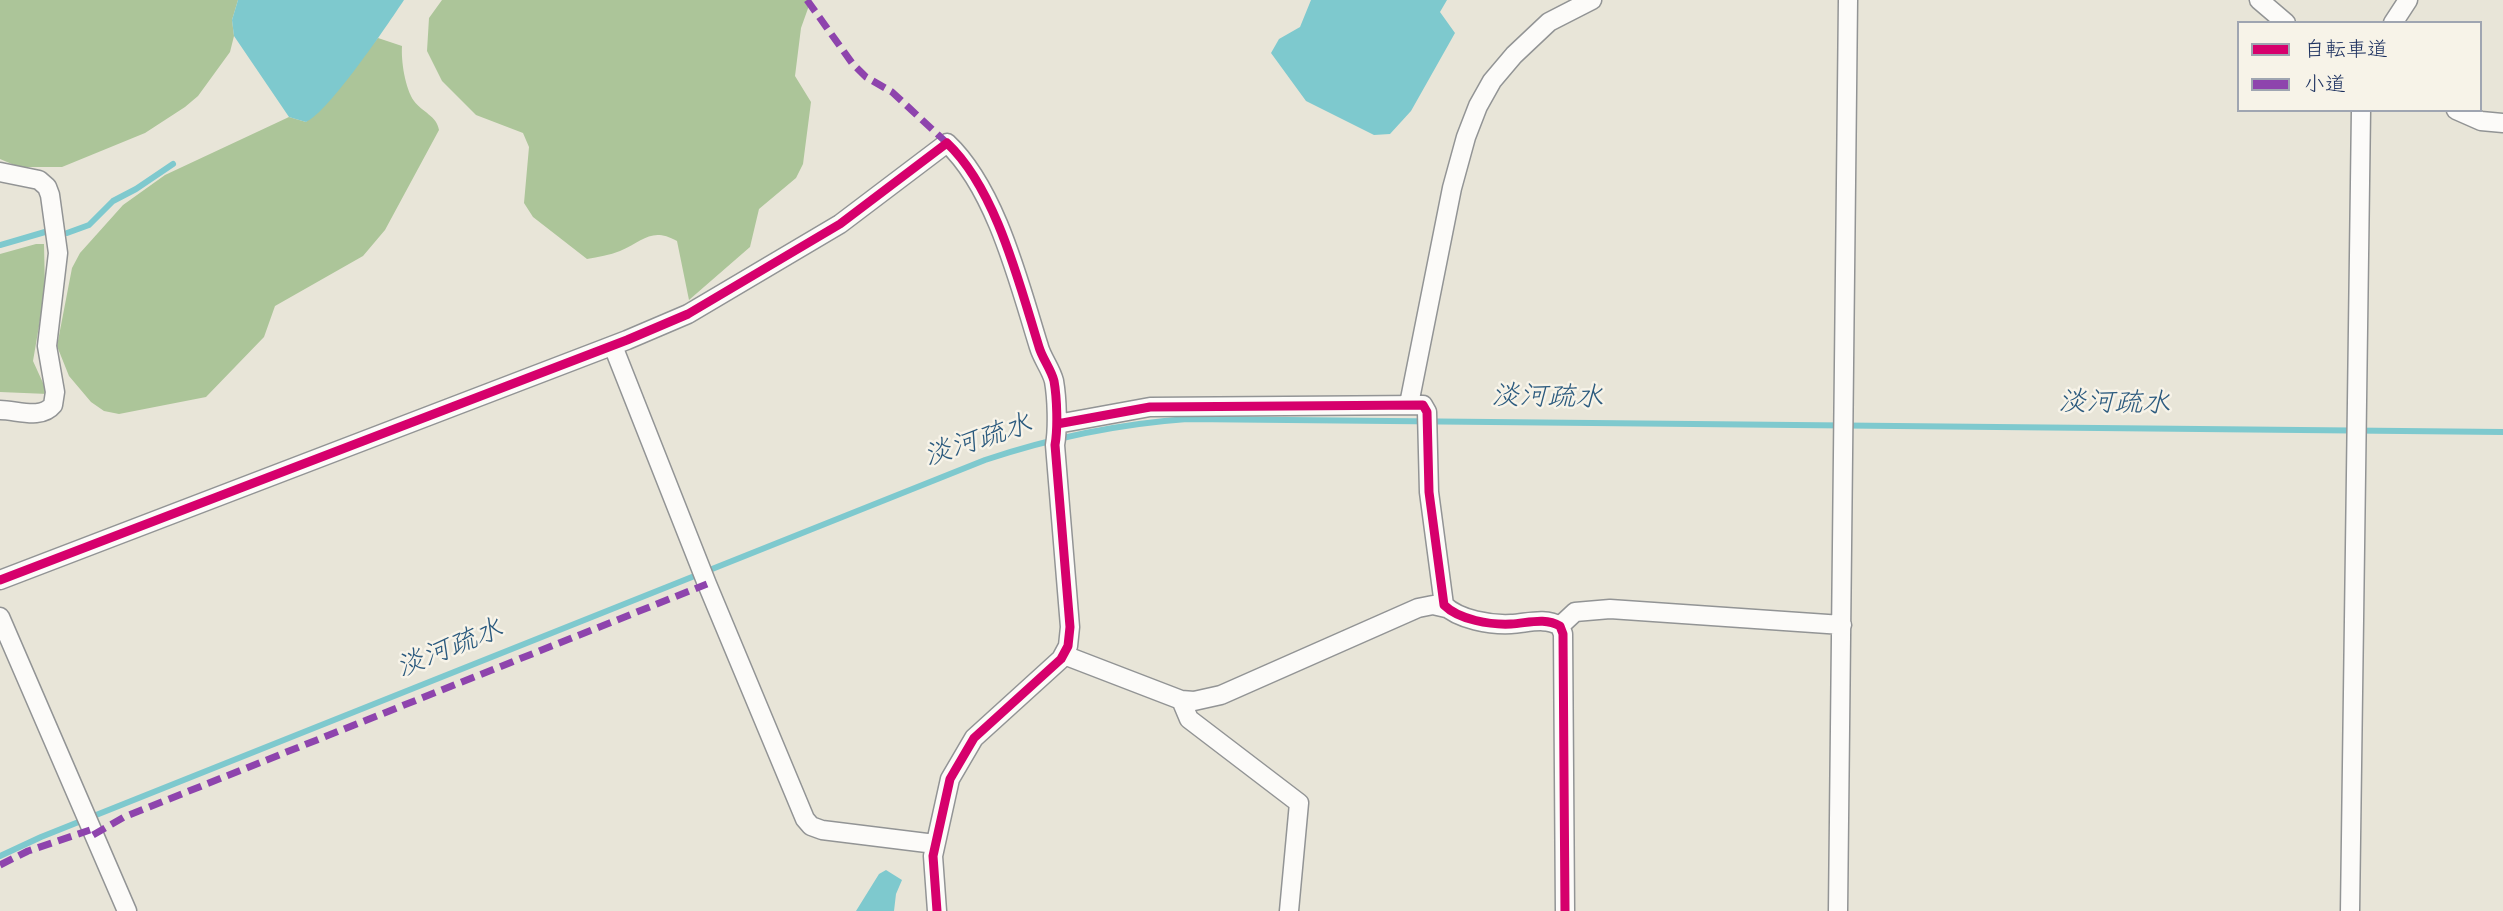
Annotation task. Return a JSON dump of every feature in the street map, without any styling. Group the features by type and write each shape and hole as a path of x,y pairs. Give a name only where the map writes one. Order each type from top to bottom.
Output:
{"street":[{"path":"1409,404 1452,188 1478,106 1492,81 1514,55 1549,22 1592,0"},
{"path":"1838,911 1849,0"},
{"path":"2259,0 2284,21"},
{"path":"2394,21 2408,0"},
{"path":"2350,911 2361,112"},
{"path":"2461,112 2481,121 2503,123"},
{"path":"0,580 613,346 688,314 840,224 947,143 978,182 1003,238 1041,355 1054,382 1070,618 1069,641 1064,655 1045,676 974,738 950,779 933,856 937,911"},
{"path":"0,172 39,180 47,187 58,253 47,346 55,392 53,405 46,413 37,414 0,410"},
{"path":"613,346 801,814 808,823 822,830 935,844"},
{"path":"1056,434 1150,407 1423,405 1427,420 1429,492 1442,601 1446,608"},
{"path":"1064,655 1181,700 1194,701 1221,695 1418,608 1433,605 1485,622 1511,624 1549,621 1560,626"},
{"path":"1560,626 1575,612 1609,609 1842,625"},
{"path":"0,617 127,911"},
{"path":"1560,626 1565,649 1564,911"},
{"path":"1181,700 1189,719 1298,803 1289,911"}],"green space":[{"path":"0,0 238,0 232,20 234,36 230,52 198,96 185,107 145,133 62,167 19,167 0,159"},
{"path":"442,0 811,0 801,28 795,76 811,102 803,164 796,178 759,209 750,247 689,300 677,241 668,237 654,235 616,252 587,259 533,217 524,203 529,147 523,133 476,115 442,81 427,51 429,18"},
{"path":"378,38 402,46 404,74 411,96 435,121 439,130 385,230 363,256 275,306 264,337 206,397 119,414 104,411 91,402 69,376 57,346 72,268 80,253 123,205 165,175 289,117 306,122"},
{"path":"44,244 45,291 33,361 48,394 0,392 0,254"}],"water":[{"path":"238,0 404,0 343,85 316,115 306,122 289,117 234,36 232,20"},
{"path":"1311,0 1447,0 1440,12 1455,33 1411,111 1390,134 1374,135 1306,101 1271,53 1279,39 1300,27"},
{"path":"886,870 902,880 896,894 894,911 856,911 879,874"}],"waterway":[{"path":"67,233 89,225 113,201 173,164"},
{"path":"0,245 45,232"},
{"name":"淡河疏水","path":"0,856 41,837 985,460 1035,445 1110,428 1187,419 2503,432"}],"marked path":[{"path":"807,0 852,63 866,77 892,92 947,143"},
{"path":"93,835 124,817 707,584"},
{"path":"0,865 28,851 90,830"}],"cycle path":[{"path":"0,580 627,340 688,314 840,224 947,143 964,162 992,211 1014,266 1040,351 1054,381 1057,413 1055,445 1070,627 1068,646 1061,659 974,738 950,779 933,856 937,911"},
{"path":"1057,424 1150,407 1423,405 1427,412 1429,492 1444,605 1467,618 1485,622 1554,623 1560,626 1563,634 1565,911"}]}
